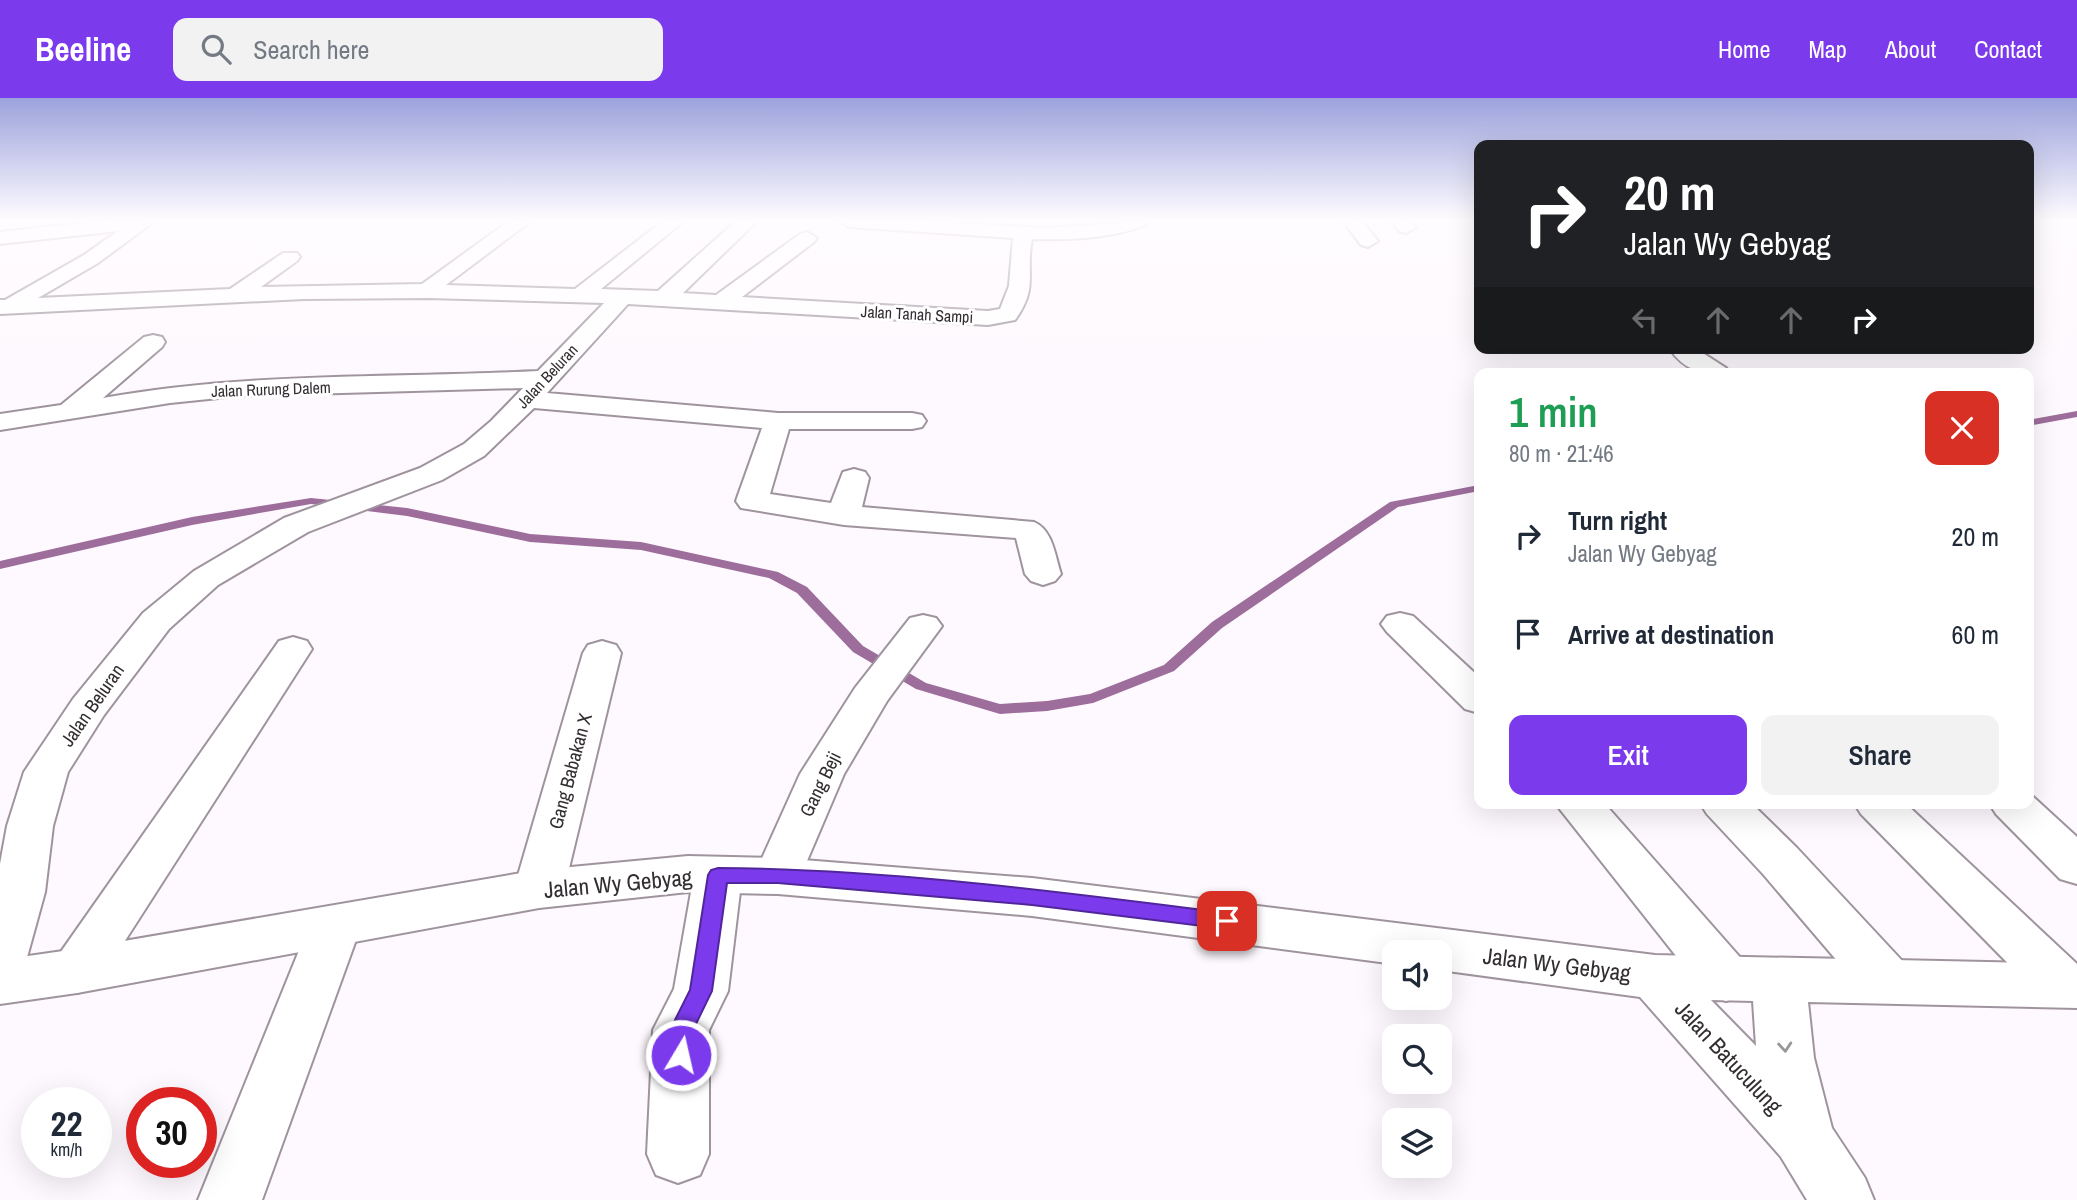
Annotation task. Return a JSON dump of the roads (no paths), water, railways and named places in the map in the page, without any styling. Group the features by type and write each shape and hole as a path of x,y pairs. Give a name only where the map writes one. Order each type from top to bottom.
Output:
{"street":[{"path":"4,306 66,272"},
{"path":"236,295 268,272"},
{"path":"428,291 448,272"},
{"path":"582,294 609,272"},
{"path":"664,298 692,272"},
{"path":"720,303 761,272"},
{"name":"Jalan Tanah Sampi","path":"4,306 236,295 428,291 582,294 944,316 1001,316 1012,310 1021,292 1021,272"},
{"name":"Jalan Beluran","path":"0,961 20,892 30,827 46,772 88,708 156,621 206,578 296,525 431,474 474,450 501,426 624,296"},
{"path":"67,414 153,342"},
{"path":"1686,354 1709,368"},
{"name":"Jalan Rurung Dalem","path":"0,422 67,414 192,392 261,387 456,384 534,389 778,421 912,421"},
{"path":"778,421 752,501 844,514 1022,529 1031,533 1043,574"},
{"path":"844,514 854,478"},
{"path":"1400,624 1474,694"},
{"name":"Gang Beji","path":"778,876 822,774 869,697 913,637"},
{"path":"77,971 293,649"},
{"name":"Gang Babakan X","path":"539,889 601,653"},
{"path":"1584,809 1752,979"},
{"path":"1729,809 1780,861 1887,981"},
{"path":"1883,809 2071,985"},
{"path":"2018,809 2077,866"},
{"name":"Jalan Wy Gebyag","path":"0,982 77,971 539,889 688,874 778,876 1032,897 1655,977 2071,985"},
{"path":"678,1154 681,1030 701,991 718,875"},
{"path":"230,1200 334,926"},
{"name":"Jalan Batuculung","path":"1655,977 1803,1137 1842,1200"},
{"name":"Jalan Batuculung","path":"1752,979 1785,1058 1803,1137"}],"waterway":[{"path":"2034,422 2077,414"},
{"path":"0,565 192,521 311,501 407,512 530,538 641,546 773,575 802,590 858,649 921,686 1000,709 1047,706 1093,698 1169,668 1217,625 1394,504 1474,489"}]}
